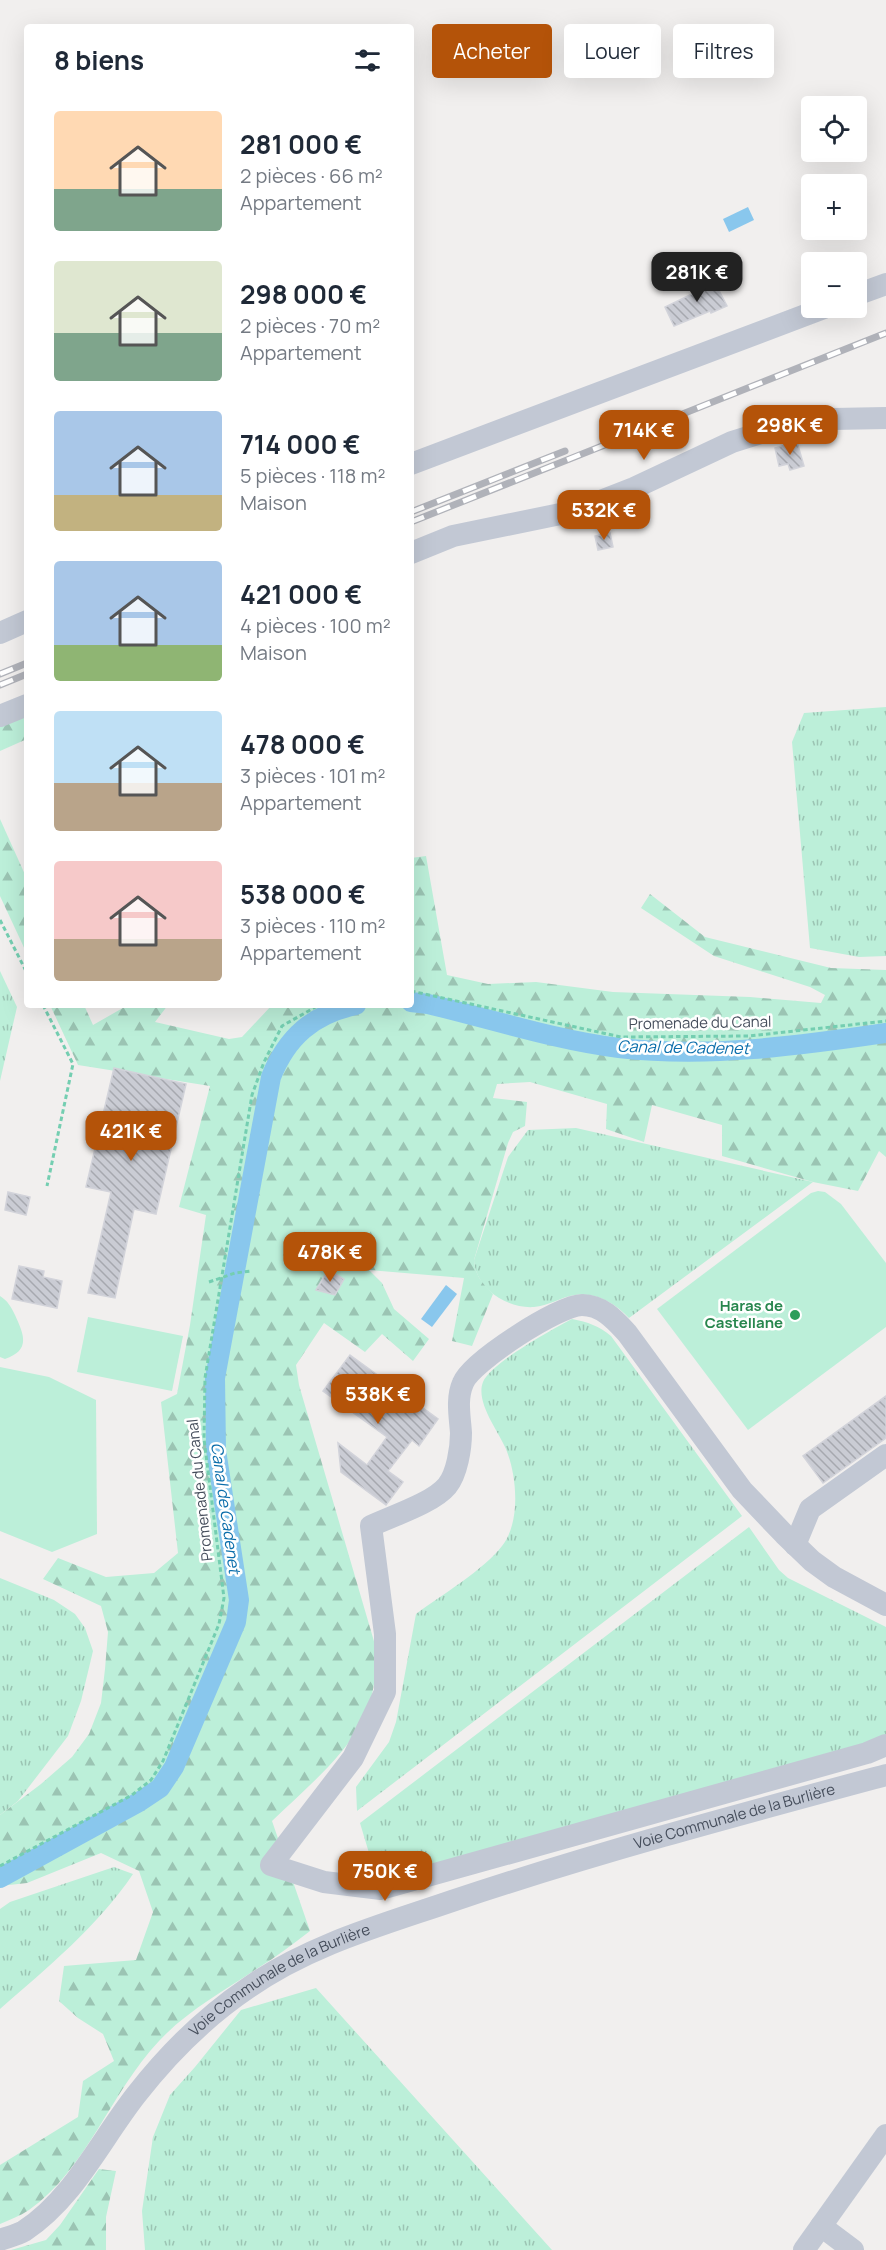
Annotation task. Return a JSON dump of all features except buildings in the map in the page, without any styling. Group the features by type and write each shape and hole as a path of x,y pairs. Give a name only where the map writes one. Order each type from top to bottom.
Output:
{"street":[{"path":"867,291 886,284"},
{"path":"414,463 801,317"},
{"path":"414,553 453,537 575,511 634,488 732,442 777,428 833,419 886,418"},
{"path":"0,633 24,622"},
{"path":"0,716 24,706"},
{"path":"886,1605 834,1577 795,1545 742,1490 627,1333 615,1320 596,1307 582,1305 566,1308 536,1324 473,1370 463,1383 459,1409 461,1436 455,1468 447,1486 430,1498 371,1526 385,1634 385,1692 353,1758 271,1865 324,1882 381,1889 867,1753 886,1745"},
{"path":"795,1545 810,1509 886,1455"},
{"name":"Voie Communale de la Burlière","path":"0,2240 23,2231 54,2205 78,2178 135,2096 163,2062 202,2022 248,1987 291,1961 348,1936 560,1865 886,1775"},
{"path":"804,2250 886,2135"},
{"path":"821,2226 853,2250"}],"path":[{"path":"0,920 24,968"},
{"name":"Promenade du Canal","path":"414,992 621,1036 749,1036 886,1021"},
{"path":"45,1008 73,1064 47,1186"},
{"name":"Promenade du Canal","path":"0,1866 132,1795 151,1780 163,1761 219,1624 224,1598 204,1438 205,1378 252,1095 264,1062 282,1026 314,1008"},
{"path":"209,1282 251,1271"}],"green space":[{"path":"886,707 886,956 859,957 810,948 792,742 804,713"},
{"path":"24,713 24,740 0,751 0,723"},
{"path":"0,819 24,872 24,948 0,896"},
{"path":"426,856 447,975 488,984 536,982 613,992 750,997 821,1003 825,995 810,987 714,956 641,908 650,894 705,937 831,968 886,970 886,1157 879,1151 858,1191 813,1182 722,1156 722,1125 652,1105 644,1142 606,1129 607,1104 530,1082 497,1084 493,1098 527,1102 525,1126 513,1132 508,1143 474,1260 480,1278 493,1294 472,1346 452,1341 464,1278 369,1270 382,1283 394,1309 429,1339 413,1361 382,1334 365,1352 324,1323 296,1365 299,1385 378,1655 373,1690 362,1722 321,1774 272,1821 310,1931 219,1993 170,2030 126,2084 67,2174 29,2210 0,2224 0,2165 78,2117 83,2081 114,2061 103,2034 78,2018 59,2001 64,1966 136,1960 153,1912 139,1871 101,1853 27,1883 0,1886 0,1815 72,1757 89,1734 101,1703 108,1632 101,1606 43,1579 58,1558 106,1577 154,1573 178,1553 161,1402 177,1394 206,1215 179,1207 210,1086 78,1065 51,1008 85,1008 93,1025 123,1008 166,1008 155,1022 229,1039 242,1037 269,1008 414,1008 414,858"},
{"path":"0,971 17,1007 0,1081"},
{"path":"576,1128 813,1182 629,1318 611,1303 590,1295 570,1296 534,1307 513,1304 494,1295 486,1288 476,1270 474,1260 508,1157 528,1130"},
{"path":"825,1192 841,1204 886,1263 886,1327 748,1430 657,1309 811,1193"},
{"path":"0,1296 14,1312 23,1335 19,1351 5,1359 0,1357"},
{"path":"88,1317 183,1336 172,1391 77,1372"},
{"path":"572,1319 593,1325 611,1336 742,1516 357,1811 356,1787 389,1742 396,1722 416,1614 485,1564 502,1546 512,1525 515,1512 513,1472 506,1449 482,1399 483,1382 488,1374 510,1356"},
{"path":"0,1367 49,1377 96,1400 97,1534 52,1552 0,1531"},
{"path":"749,1527 779,1570 788,1578 886,1627 886,1739 378,1883 360,1823"},
{"path":"0,1578 54,1600 75,1614 85,1628 93,1651 81,1701 68,1736 18,1801 0,1815"},
{"path":"114,1867 133,1874 88,1929 0,2009 0,1909 10,1902"},
{"path":"316,1988 552,2250 145,2250 142,2211 153,2137 170,2095 241,2010"},
{"path":"99,2169 116,2171 106,2217 106,2250 11,2250 46,2240 60,2225"}],"water":[{"path":"748,207 754,220 729,232 723,219"},
{"path":"446,1285 457,1294 432,1327 421,1319"}],"waterway":[{"name":"Canal de Cadenet","path":"414,1002 571,1040 652,1051 753,1049 886,1033"},
{"name":"Canal de Cadenet","path":"0,1878 139,1802 160,1788 174,1767 236,1622 239,1600 216,1450 215,1378 271,1077 285,1050 303,1029 327,1014 345,1008"}],"railway":[{"path":"414,521 886,333"},
{"path":"414,511 565,451"},
{"path":"0,674 24,664"},
{"path":"0,685 24,675"}],"place":[{"name":"Haras de Castellane","path":"795,1315"}]}
